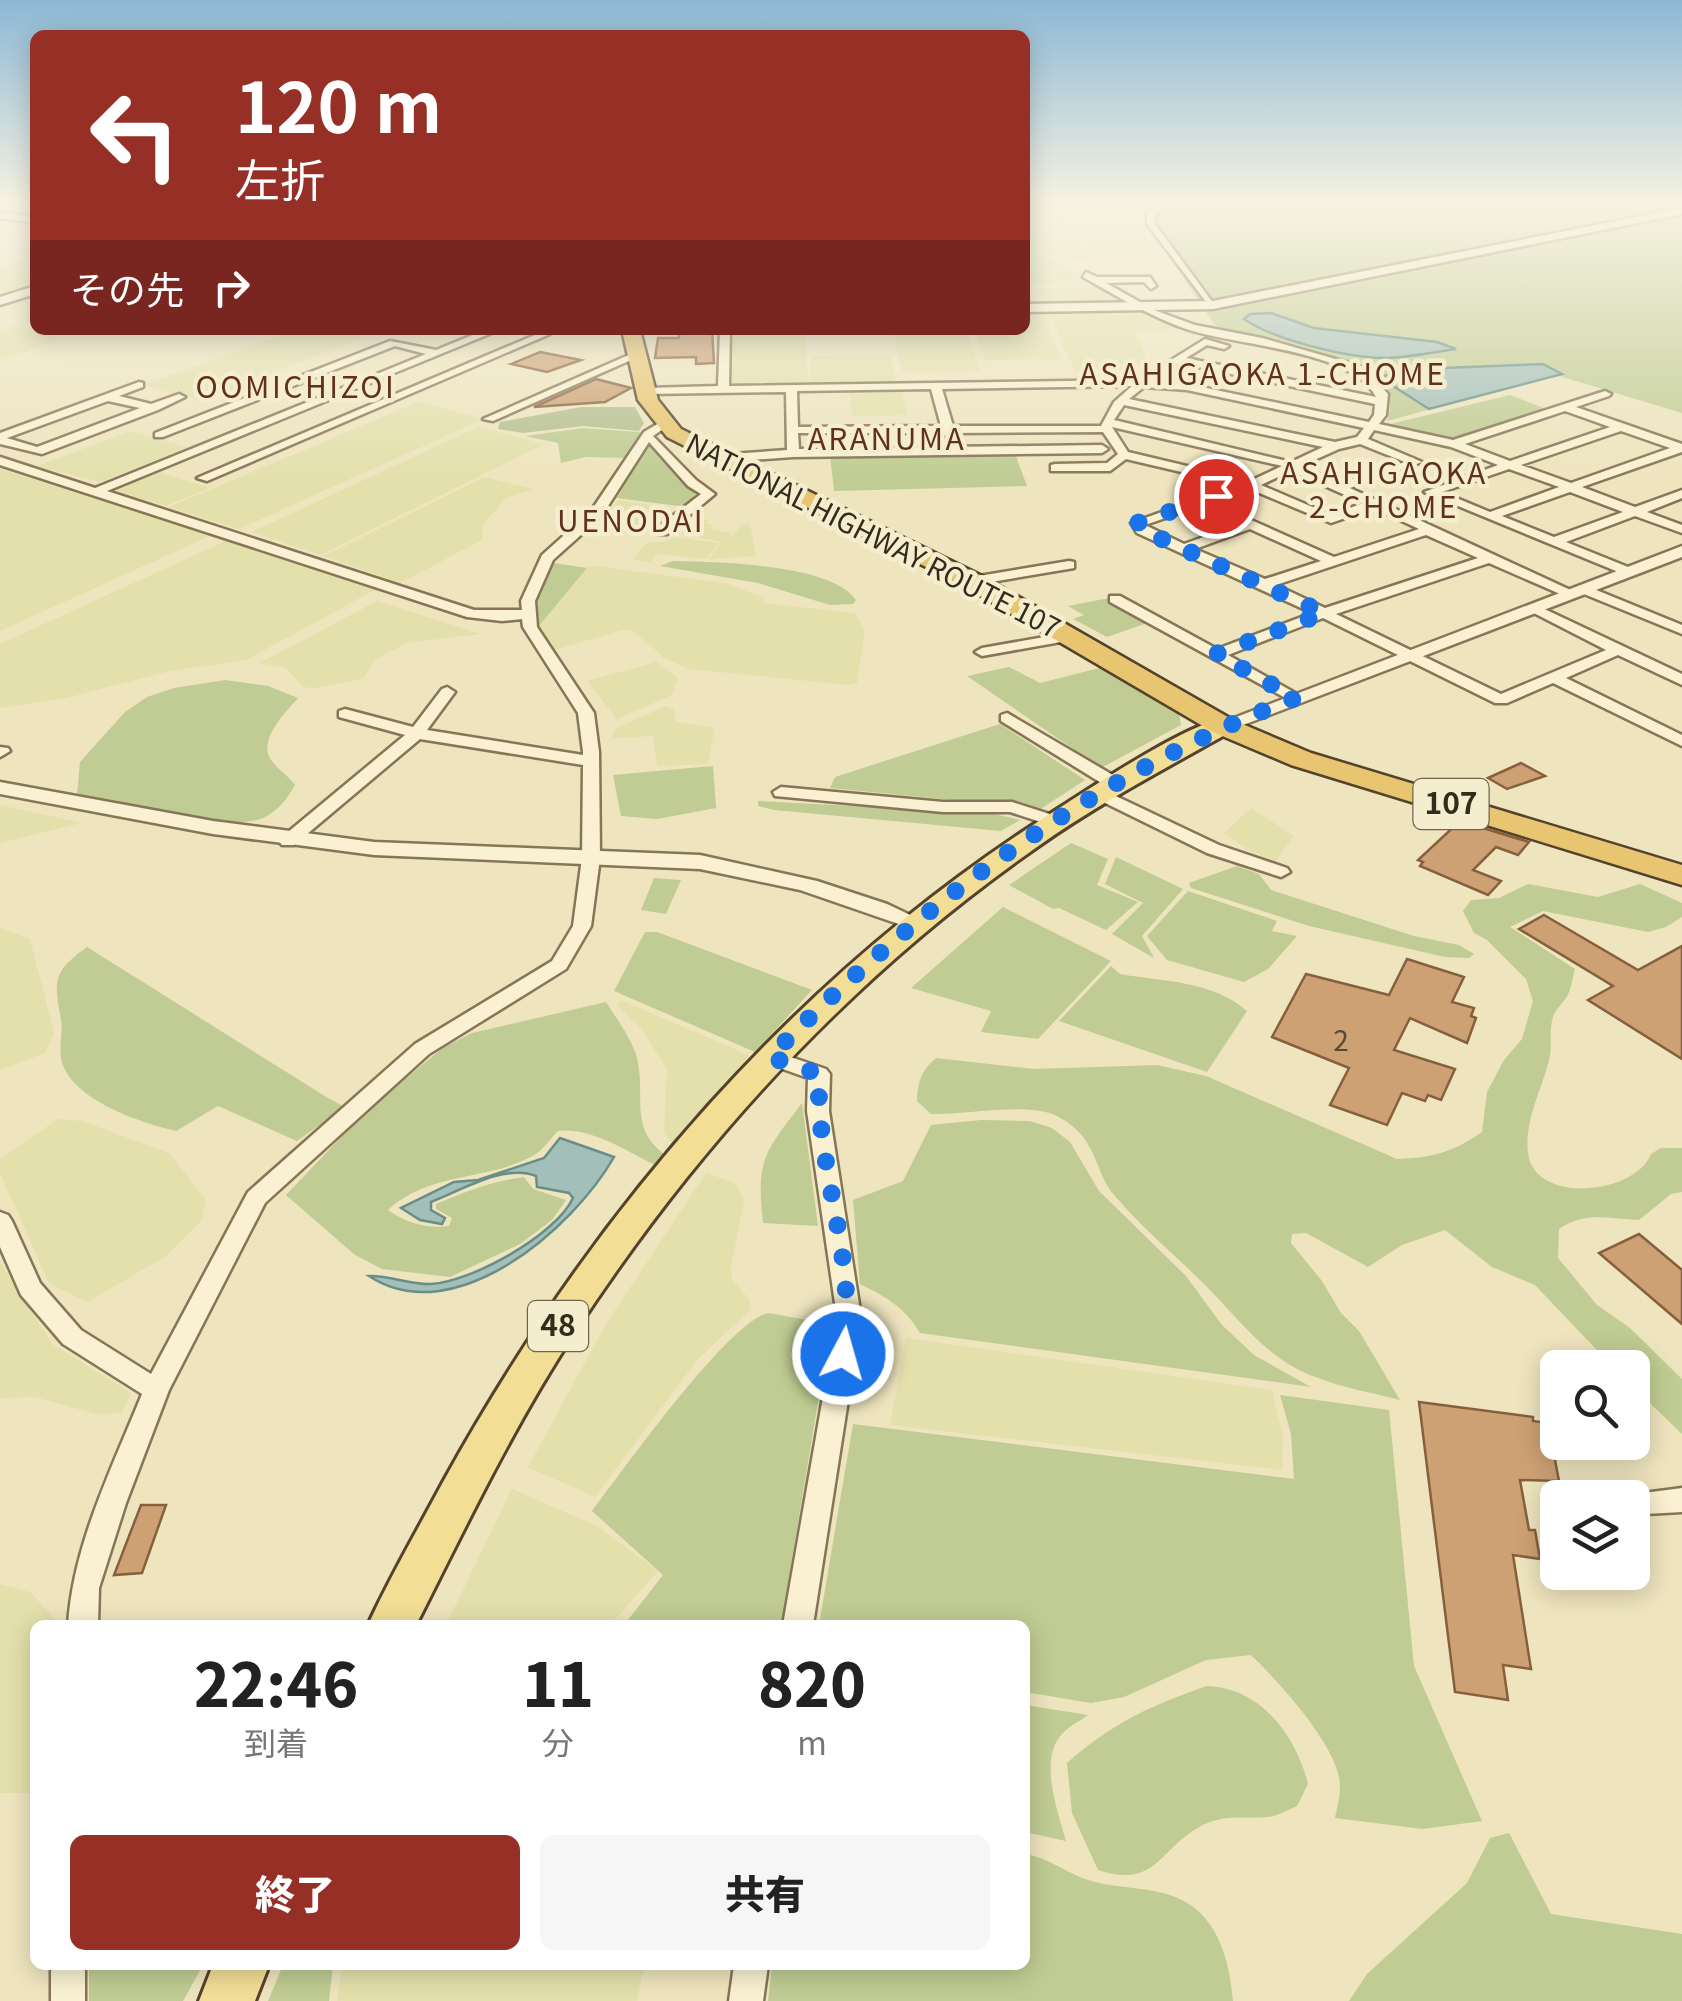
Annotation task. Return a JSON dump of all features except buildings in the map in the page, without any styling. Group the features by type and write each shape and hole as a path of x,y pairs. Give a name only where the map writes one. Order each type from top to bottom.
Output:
{"highway":[{"name":"NATIONAL HIGHWAY ROUTE 107","path":"631,335 655,431 721,458 973,581 1223,726 1301,759 1682,875"}],"main road":[{"name":"48","path":"395,1620 478,1461 560,1322 657,1190 770,1057 832,994 913,922 1056,822 1223,726"},
{"path":"227,2001 239,1970"}],"street":[{"path":"1127,297 1192,328 1307,354 1364,374 1382,394 1384,402 1375,427 1361,440 1335,446 1251,484 1137,523 1142,530 1264,584 1501,700 1618,650"},
{"path":"1207,297 1213,305"},
{"path":"1030,308 1213,305 1251,297"},
{"path":"97,491 481,335"},
{"path":"203,478 543,335"},
{"path":"724,390 725,335"},
{"path":"1106,426 1112,410 1153,373 1204,342 1364,374"},
{"path":"159,435 394,343 478,362"},
{"path":"489,419 636,356"},
{"path":"1177,360 1384,402"},
{"path":"646,391 1145,382 1206,390 1454,444 1682,529"},
{"path":"0,439 138,386"},
{"path":"936,386 953,449"},
{"path":"790,389 793,453"},
{"path":"274,390 359,412"},
{"path":"1454,444 1605,394"},
{"path":"107,397 284,444"},
{"path":"0,439 38,451 179,398"},
{"path":"1122,401 1335,446"},
{"path":"1564,407 1681,448"},
{"path":"1106,426 1124,455 1251,484 1332,519 1374,504"},
{"path":"793,430 1106,426 1294,466 1491,558 1681,629"},
{"path":"1620,427 1430,492 1628,572"},
{"path":"655,431 654,440 692,483 709,494 662,532"},
{"path":"83,1620 85,1588 101,1537 156,1390 256,1198 422,1049 559,964 582,926 590,858 591,761 586,713 530,627 528,614 533,585 546,558 596,514 655,431"},
{"path":"1340,487 1416,462 1361,440"},
{"path":"721,458 793,453 1102,448"},
{"path":"1491,516 1681,448"},
{"path":"1055,468 1110,467 1124,455"},
{"path":"0,461 472,614 502,618 528,614"},
{"path":"1554,542 1682,494"},
{"path":"1184,548 1251,524 1334,562"},
{"path":"1264,584 1427,531"},
{"path":"1223,726 1682,550"},
{"path":"1216,654 1324,613 1491,558"},
{"path":"973,581 1069,565"},
{"path":"1115,598 1296,698"},
{"path":"1530,608 1682,680"},
{"path":"982,652 1067,636"},
{"path":"1555,678 1682,741"},
{"path":"288,840 417,733 447,692"},
{"path":"345,714 417,733 591,761"},
{"path":"1006,718 1109,789 1213,849 1281,872"},
{"path":"0,788 196,827 288,840 430,853 660,858 822,888 913,922"},
{"path":"780,792 942,807 1012,808 1056,822"},
{"path":"770,1057 819,1074 818,1111 850,1318 799,1620"},
{"path":"0,1221 30,1288 72,1336 156,1390"},
{"path":"1650,1502 1682,1500"},
{"path":"68,1970 68,2001"},
{"path":"746,2001 751,1970"}],"shaded area":[{"path":"1041,297 1116,297 1122,301 1043,302"},
{"path":"1142,313 1179,328 1136,333 1146,355 1137,369 1075,371 1049,314"},
{"path":"1030,316 1042,316 1062,359 985,360 976,335 1030,335"},
{"path":"14,326 30,330 30,335 63,339 0,360 0,331"},
{"path":"281,335 366,337 199,401 143,385"},
{"path":"728,335 804,335 809,384 727,386"},
{"path":"894,335 969,335 980,371 902,372"},
{"path":"890,355 896,383 811,384 810,356"},
{"path":"849,389 902,389 907,415 852,416"},
{"path":"418,402 483,419 239,529 169,507"},
{"path":"478,427 544,444 321,555 252,532"},
{"path":"130,431 187,447 100,482 38,466"},
{"path":"0,469 212,535 0,631"},
{"path":"155,471 210,488 165,506 111,489"},
{"path":"484,477 533,489 506,498 483,525 482,540 400,583 324,556"},
{"path":"618,500 663,507 660,512 679,515 666,526 655,524 647,529 599,524"},
{"path":"700,519 709,520 706,524 712,525 710,529 732,533 728,540 743,524 750,525 756,556 709,559 721,542 681,534"},
{"path":"675,537 719,543 706,559 658,554 650,562 632,559 648,542"},
{"path":"228,540 380,587 246,660 170,671 66,698 0,708 0,644"},
{"path":"587,568 725,583 765,598 762,603 855,613 865,631 857,683 689,669 666,659 633,631 622,630 552,651 538,627"},
{"path":"377,601 481,634 406,643 375,660 363,679 315,688 303,687 286,668 260,663"},
{"path":"657,662 678,678 672,695 617,719 587,681"},
{"path":"666,706 674,710 676,722 715,728 708,764 657,766 653,736 613,738 615,729"},
{"path":"0,805 82,823 0,843"},
{"path":"1251,808 1294,836 1276,861 1248,850 1224,833"},
{"path":"0,928 30,939 54,1033 45,1053 0,1070"},
{"path":"621,1000 753,1057 672,1143 664,1133 667,1069 641,1028 617,1005"},
{"path":"58,1119 82,1121 169,1153 206,1200 201,1221 165,1257 87,1302 49,1283 0,1173 0,1159"},
{"path":"706,1173 735,1183 744,1200 731,1267 732,1280 748,1298 751,1309 699,1358 595,1497 528,1467 606,1324"},
{"path":"0,1261 52,1344 131,1393 122,1413 96,1414 35,1397 0,1398"},
{"path":"906,1338 1272,1390 1283,1437 1282,1470 890,1425"},
{"path":"512,1489 599,1527 658,1571 614,1620 448,1620"},
{"path":"0,1584 30,1592 56,1620 30,1620 30,1793 0,1793"},
{"path":"341,1970 643,1970 637,2001 337,2001"}],"green space":[{"path":"1196,297 1682,297 1682,413 1556,375 1387,421 1388,395 1370,375 1378,373 1224,331 1214,324"},
{"path":"1510,395 1546,409 1456,440 1382,426"},
{"path":"581,407 635,407 644,423 639,431 583,426 523,433 498,429 500,422"},
{"path":"583,428 641,434 625,458 586,457 561,463 558,443 525,436"},
{"path":"650,441 675,474 697,492 686,507 617,498"},
{"path":"1014,451 1027,486 834,491 830,455"},
{"path":"673,561 743,564 798,572 823,578 856,600 853,604 830,605 758,583 660,566"},
{"path":"554,563 587,568 538,627 540,594"},
{"path":"1109,598 1150,622 1107,637 1073,619 1084,615 1068,606"},
{"path":"1009,667 1040,683 1103,667 1178,707 1181,725 1101,768 967,676"},
{"path":"225,680 268,686 298,698 274,727 268,745 272,761 295,785 273,812 247,822 225,822 77,795 80,762 125,712 147,697 174,688"},
{"path":"1000,724 1085,780 1039,810 1009,801 972,802 830,788 835,777"},
{"path":"713,766 716,808 657,819 621,816 613,775"},
{"path":"758,801 990,813 1020,820 1001,831 774,810 758,806"},
{"path":"1071,843 1108,859 1097,885 1138,902 1106,930 1059,908 1053,909 1009,885"},
{"path":"1116,857 1183,889 1142,936 1154,958 1112,934 1143,903 1105,884"},
{"path":"1237,866 1259,874 1271,890 1414,936 1459,945 1474,954 1469,958 1445,957 1309,926 1191,888 1189,883"},
{"path":"654,878 681,880 666,914 641,910"},
{"path":"1528,884 1598,897 1640,884 1682,903 1682,917 1648,932 1543,911 1510,927 1575,969 1568,995 1553,1017 1550,1056 1529,1128 1528,1153 1534,1170 1565,1187 1607,1185 1641,1168 1661,1148 1682,1148 1682,1192 1671,1194 1639,1220 1598,1217 1569,1223 1559,1229 1558,1258 1597,1305 1630,1328 1682,1379 1682,1434 1650,1403 1650,1350 1597,1350 1535,1285 1492,1267 1445,1230 1402,1245 1368,1267 1306,1233 1292,1234 1291,1243 1322,1281 1341,1313 1359,1331 1400,1400 1318,1378 1283,1360 1254,1337 1125,1208 1108,1186 1082,1135 1059,1117 1032,1110 931,1114 917,1101 921,1077 936,1058 1034,1069 1157,1065 1206,1076 1397,1159 1452,1149 1482,1132 1487,1092 1504,1060 1522,1039 1533,1001 1526,979 1487,940 1474,933 1463,911 1471,900 1499,898"},
{"path":"1188,891 1277,921 1272,931 1297,936 1268,969 1244,982 1167,960 1147,936"},
{"path":"1003,907 1111,961 1038,1039 981,1032 991,1011 911,988"},
{"path":"645,932 657,932 812,990 755,1052 614,991"},
{"path":"87,947 345,1107 297,1141 218,1106 176,1131 127,1115 92,1097 67,1073 61,1058 57,994 62,970"},
{"path":"1111,966 1120,974 1203,988 1247,1011 1207,1072 1059,1021"},
{"path":"606,1002 635,1052 646,1133 667,1156 655,1165 596,1136 558,1131 539,1152 518,1163 441,1182 405,1197 388,1210 409,1222 433,1227 449,1226 452,1218 436,1209 436,1204 512,1179 524,1177 533,1189 566,1200 552,1220 520,1244 450,1277 382,1269 355,1255 286,1195 366,1111 444,1047 472,1033"},
{"path":"802,1103 818,1226 763,1223 761,1185 766,1158"},
{"path":"1030,1121 1052,1128 1070,1142 1099,1191 1186,1276 1222,1325 1254,1355 1311,1387 920,1333 894,1304 860,1284 853,1200 903,1181 931,1125"},
{"path":"768,1313 831,1324 782,1620 628,1620 663,1575 592,1511 702,1370 750,1323"},
{"path":"1280,1395 1389,1410 1414,1666 1482,1821 1423,1829 1335,1818 1340,1786 1330,1753 1306,1716 1251,1655 1206,1660 1124,1697 1091,1703 1030,1693 1030,1620 820,1620 853,1424 1294,1479 1291,1434"},
{"path":"1206,1686 1243,1695 1273,1717 1285,1732 1308,1784 1297,1806 1271,1816 1229,1818 1205,1824 1157,1863 1134,1874 1098,1870 1072,1813 1067,1763 1132,1717"},
{"path":"1030,1706 1088,1715 1062,1734 1051,1757 1052,1786 1066,1841 1030,1833"},
{"path":"1509,1833 1551,1914 1682,1934 1682,2001 1349,2001 1367,1974 1467,1883 1490,1838"},
{"path":"1030,1856 1082,1878 1171,1895 1195,1908 1220,1943 1233,2001 768,2001 771,1970 1030,1970"},
{"path":"89,1970 200,1970 183,2001 89,2001"},
{"path":"281,1970 332,1970 329,2001 268,2001"}],"water":[{"path":"1271,313 1314,328 1437,342 1456,349 1395,358 1352,355 1292,341 1244,319 1250,314"},
{"path":"1543,364 1562,374 1429,409 1379,377 1417,369"},
{"path":"560,1138 614,1157 570,1214 541,1241 473,1282 437,1291 402,1290 369,1276 423,1284 448,1281 489,1266 531,1241 564,1212 573,1198 569,1193 537,1187 536,1176 497,1176 431,1202 431,1210 445,1218 442,1224 420,1220 401,1208 454,1182 478,1180 544,1158"}],"district":[{"name":"ASAHIGAOKA 1-CHOME","path":"1263,375"},
{"name":"OOMICHIZOI","path":"296,388"},
{"name":"ARANUMA","path":"887,440"},
{"name":"ASAHIGAOKA 2-CHOME","path":"1384,491"},
{"name":"UENODAI","path":"631,522"}],"route":[{"path":"843,1354 850,1318 818,1111 819,1074 770,1057 832,994 913,922 1056,822 1174,750 1296,698 1216,654 1324,613 1142,530 1137,523 1216,496"}]}
